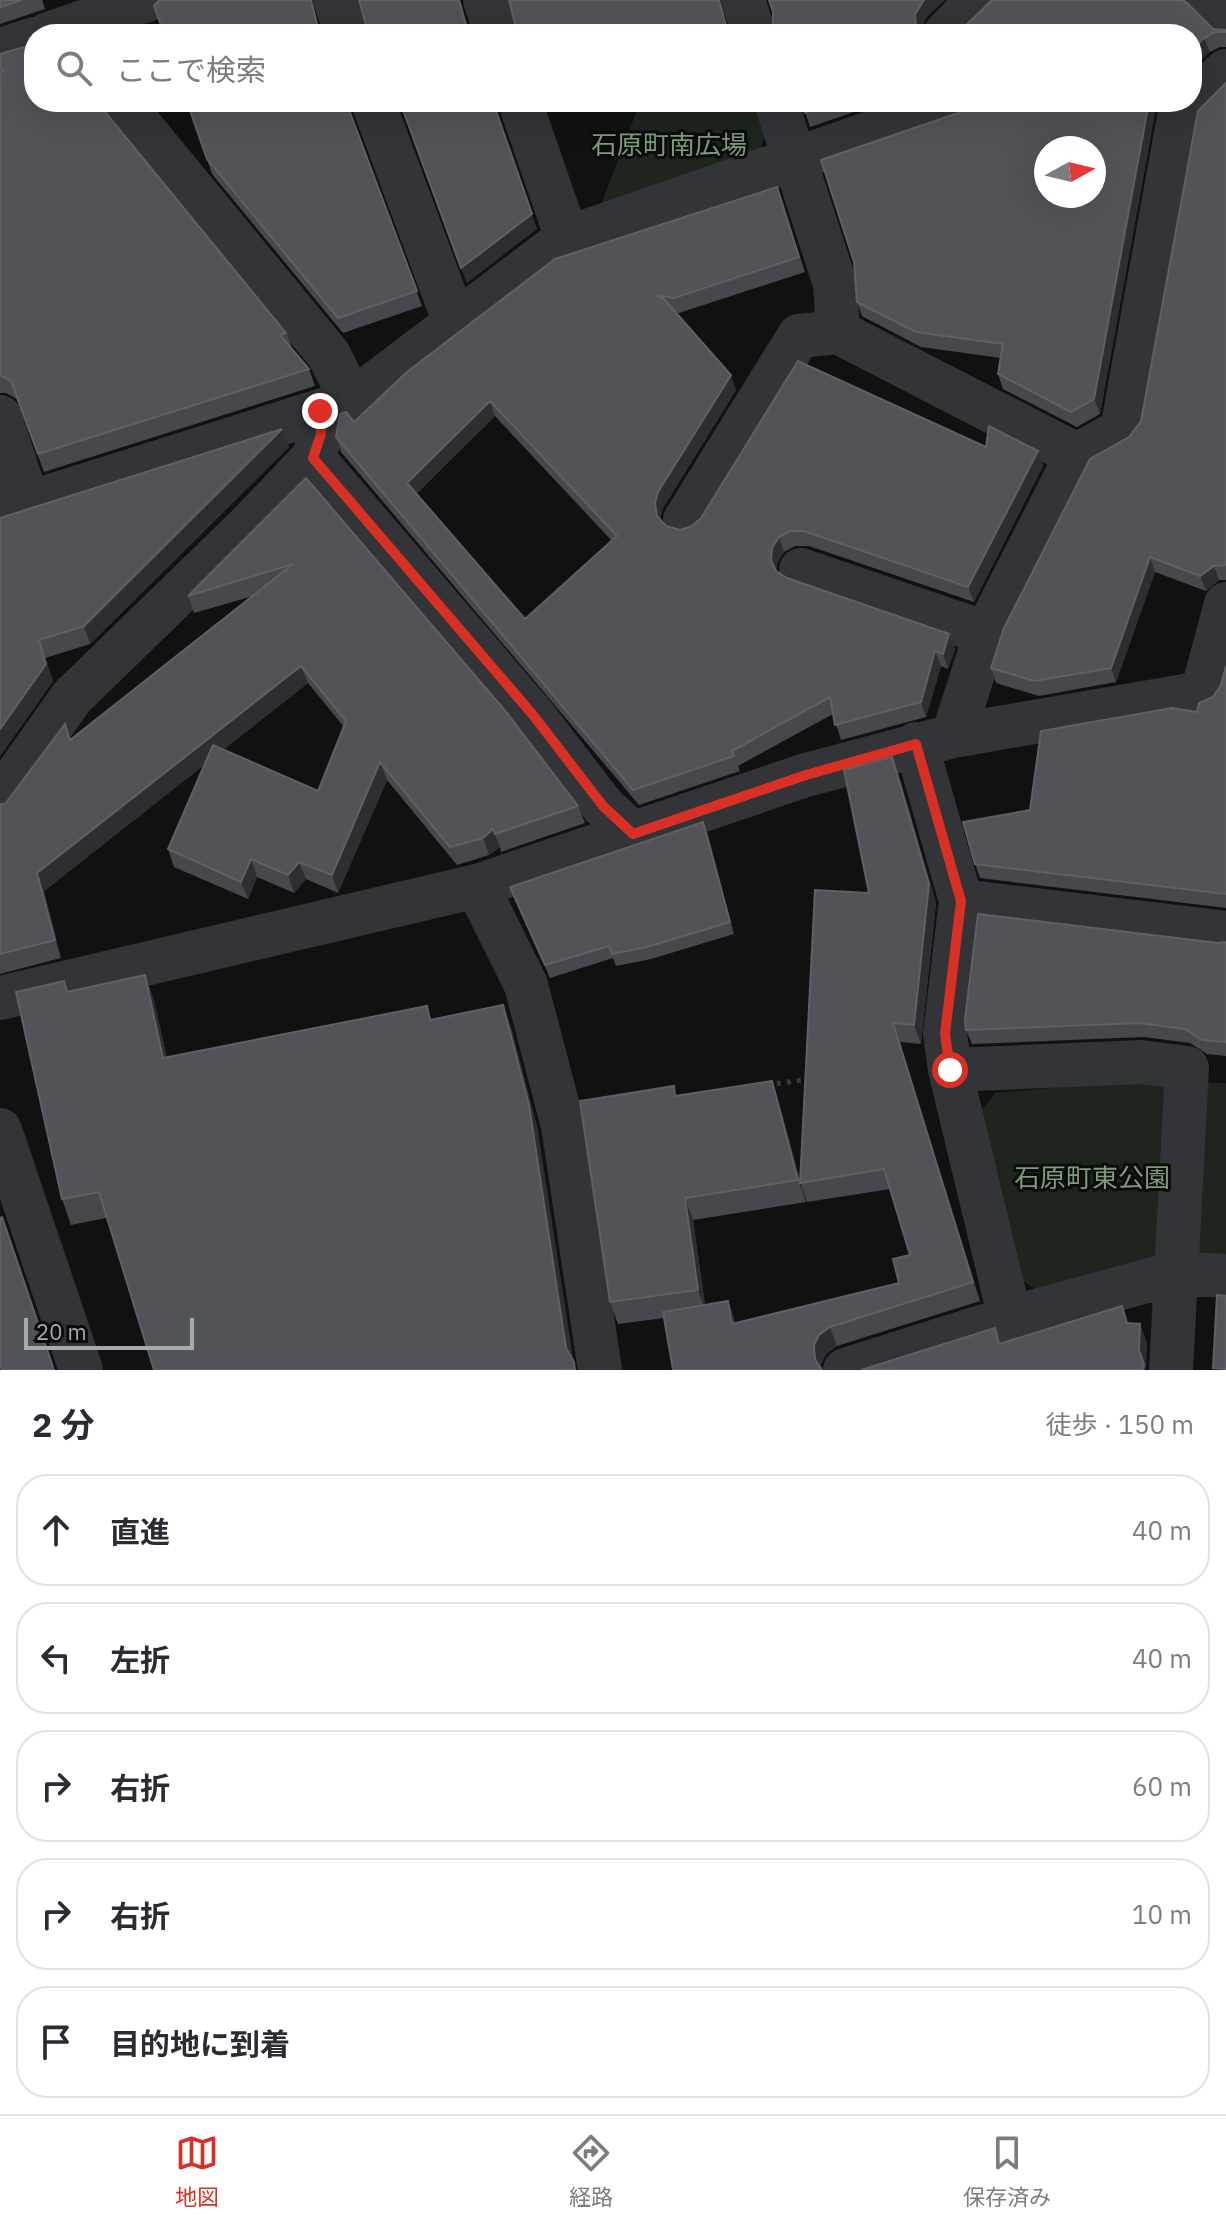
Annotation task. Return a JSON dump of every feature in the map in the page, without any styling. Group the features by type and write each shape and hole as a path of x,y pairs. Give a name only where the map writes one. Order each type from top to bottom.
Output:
{"street":[{"path":"68,24 147,0"},
{"path":"335,0 343,24"},
{"path":"485,0 493,24"},
{"path":"743,0 751,24"},
{"path":"955,24 978,0"},
{"path":"1209,0 1226,20"},
{"path":"0,50 24,41"},
{"path":"1202,93 1226,71"},
{"path":"0,799 72,697 248,526 313,458 336,406 329,355 129,112"},
{"path":"377,112 455,323"},
{"path":"523,112 567,238"},
{"path":"779,112 835,284 838,332"},
{"path":"0,417 14,507 336,406 455,323 567,238 795,162 932,112"},
{"path":"1010,1318 950,1070 945,1034 961,901 934,740 1077,455 1122,430 1180,112"},
{"path":"685,520 799,336 838,332 1077,455"},
{"path":"313,458 533,715 603,806 633,834"},
{"path":"801,570 986,633"},
{"path":"0,998 477,886 806,775 934,740 1214,694 1226,604"},
{"path":"477,886 526,985 563,1126 600,1370"},
{"path":"961,901 1226,933"},
{"path":"950,1070 1141,1062 1207,1069 1176,1273 1171,1370"},
{"path":"0,1130 81,1370"},
{"path":"845,1370 1010,1318 1176,1273 1226,1276"}],"path":[{"path":"763,1086 822,1077"}],"green space":[{"name":"石原町南広場","path":"636,112 760,112 766,131 758,158 596,218"},
{"name":"石原町東公園","path":"1116,1082 1226,1083 1226,1260 1150,1257 1041,1293 1020,1279 977,1115 996,1093"}],"building":[{"path":"0,0 22,0 0,7"},
{"path":"159,0 311,0 317,24 160,24 154,6"},
{"path":"359,0 459,0 466,24 366,24"},
{"path":"509,0 719,0 726,24 515,24"},
{"path":"769,0 924,0 915,14 916,24 773,24"},
{"path":"992,0 1184,0 1213,29 1226,32 1215,32 1202,40 1202,24 967,24"},
{"path":"24,47 24,112 105,112 286,333 280,335 309,369 38,454 11,381 0,375 0,72 3,71 0,68 0,54"},
{"path":"1226,83 1226,565 1214,566 1200,576 1150,557 1111,668 1034,681 991,668 1004,628 1090,459 1129,437 1141,421 1198,112 1202,112 1202,107"},
{"path":"191,112 350,112 417,291 338,318 207,159"},
{"path":"404,112 496,112 532,214 461,268"},
{"path":"961,112 1147,112 1094,399 1071,412 998,374 1003,344 916,332 857,302 854,262 821,160"},
{"path":"777,187 799,257 674,298 655,295 664,299 731,375 658,492 655,503 657,516 666,526 680,530 692,526 701,518 798,361 986,447 989,426 1038,451 968,587 804,531 790,531 779,537 772,548 771,561 776,571 787,578 949,634 943,654 935,651 921,702 835,725 830,697 732,751 734,756 633,790 336,437 340,414 346,412 354,422 407,372 555,259","holes":["490,401 617,536 525,619 407,483"]},
{"path":"282,429 84,626 39,640 46,664 0,729 0,518"},
{"path":"306,478 507,713 578,806 495,834 493,829 483,838 450,847 380,762 332,875 299,862 288,875 251,859 241,882 168,849 213,745 318,791 346,721 301,666 37,873 55,940 0,954 0,804 5,804 65,724 70,740 293,564 188,596"},
{"path":"1226,666 1226,894 975,864 963,822 1030,810 1041,731 1172,708 1197,712 1199,703 1213,697 1221,685"},
{"path":"892,757 929,884 914,1025 893,1023 973,1282 830,1327 819,1335 814,1345 815,1359 822,1370 673,1370 663,1312 728,1301 732,1324 899,1283 893,1259 910,1255 884,1169 800,1183 815,890 869,893 844,770"},
{"path":"703,822 730,922 647,947 612,954 609,946 545,965 510,887"},
{"path":"978,914 1226,942 1226,1042 1202,1040 1185,1029 1139,1023 966,1030"},
{"path":"145,975 163,1058 427,1006 430,1020 503,1005 529,1105 566,1348 575,1370 154,1370 99,1192 62,1199 16,992 64,981 67,992"},
{"path":"772,1081 798,1180 685,1198 698,1290 610,1302 580,1101 674,1086 675,1096"},
{"path":"2,1217 54,1370 2,1370 0,1365"},
{"path":"1217,1295 1226,1296 1226,1369 1213,1368"},
{"path":"1122,1306 1127,1323 1140,1324 1139,1350 1143,1370 861,1370 995,1328 999,1344"}],"route":[{"path":"320,411 321,434 313,458 533,715 603,806 633,834 806,775 916,744 961,901 945,1034 950,1070"}]}
